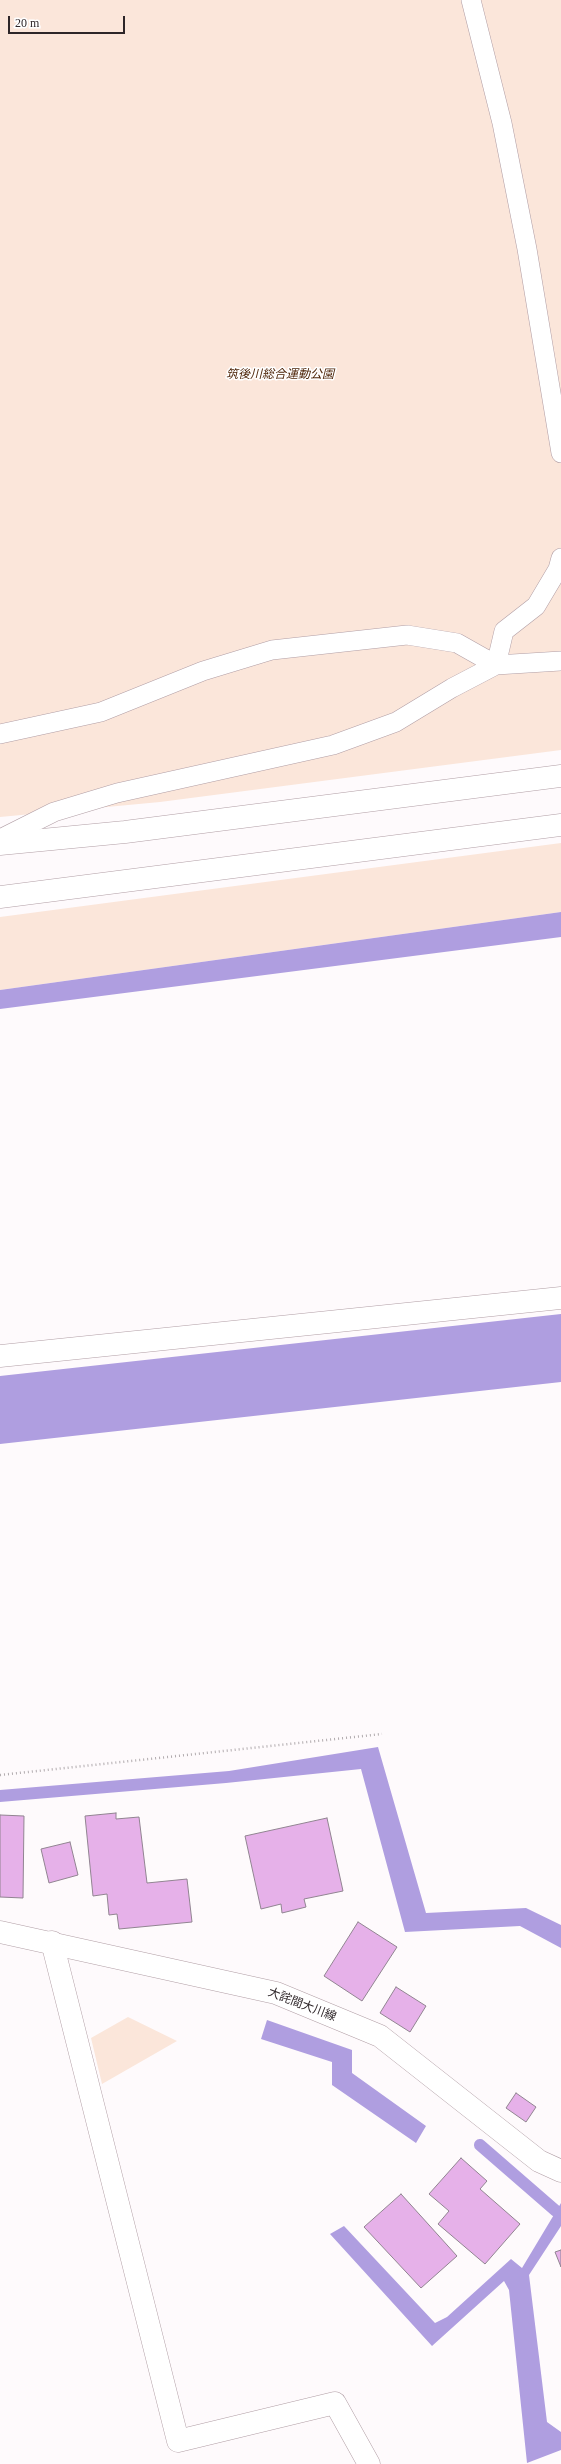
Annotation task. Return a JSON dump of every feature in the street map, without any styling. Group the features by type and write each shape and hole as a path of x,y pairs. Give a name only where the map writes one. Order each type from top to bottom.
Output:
{"street":[{"path":"0,844 125,832 561,776"},
{"path":"0,897 561,825"},
{"path":"0,1356 561,1298"},
{"name":"大詫間大川線","path":"0,1932 52,1942 276,1993 380,2036 539,2161 561,2171"},
{"path":"52,1942 178,2441 336,2403 369,2464"}],"lane":[{"path":"471,0 502,123 527,249 561,453"},
{"path":"496,665 504,631 536,606 558,569 561,558"},
{"path":"0,734 101,712 204,671 272,650 406,635 457,643 496,665"},
{"path":"0,838 54,812 117,793 333,745 396,722 452,688 496,665 561,661"}],"path":[{"path":"0,1775 382,1734"}],"green space":[{"name":"筑後川総合運動公園","path":"0,0 561,0 561,750 160,802 0,817"},
{"path":"561,843 561,912 0,990 0,917"},
{"path":"128,2017 177,2041 102,2084 91,2038"}],"shaded area":[{"path":"561,912 561,937 0,1009 0,990"},
{"path":"561,1314 561,1382 0,1444 0,1376"},
{"path":"378,1747 426,1913 526,1908 561,1925 561,1948 520,1926 405,1932 361,1769 226,1783 0,1802 0,1790 229,1771"},
{"path":"267,2020 352,2050 352,2073 426,2126 416,2143 332,2085 332,2062 261,2039"},
{"path":"561,2203 561,2226 529,2275 547,2422 561,2432 561,2450 527,2463 509,2290 504,2281 432,2346 330,2234 344,2226 435,2323 447,2317 511,2259 522,2268"}],"building":[{"path":"116,1813 116,1819 139,1817 147,1883 187,1879 192,1922 119,1929 117,1914 109,1915 107,1894 93,1896 85,1816"},
{"path":"0,1815 24,1816 23,1898 0,1897"},
{"path":"327,1818 343,1891 304,1899 306,1907 282,1913 281,1904 261,1909 245,1836"},
{"path":"70,1842 78,1875 49,1883 41,1849"},
{"path":"358,1922 397,1947 362,2001 324,1976"},
{"path":"396,1987 426,2006 410,2032 380,2013"},
{"path":"516,2093 536,2107 526,2122 506,2108"},
{"path":"461,2158 487,2181 480,2189 520,2224 485,2264 438,2224 449,2211 429,2194"},
{"path":"401,2194 457,2256 421,2288 364,2227"},
{"path":"561,2250 561,2267 555,2252"}],"waterway":[{"path":"480,2145 556,2211"}]}
